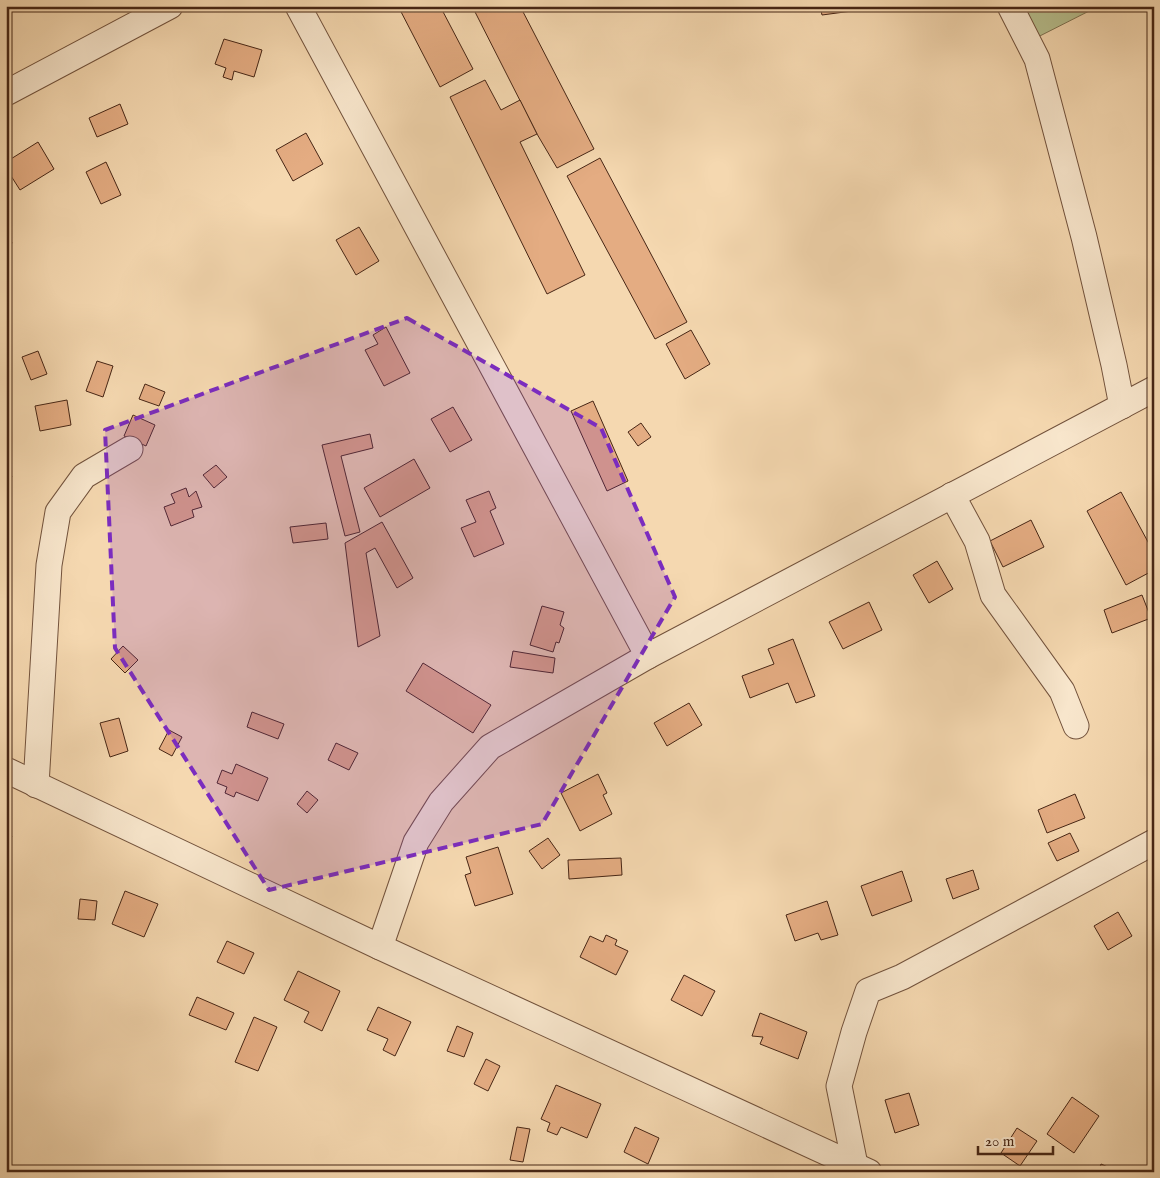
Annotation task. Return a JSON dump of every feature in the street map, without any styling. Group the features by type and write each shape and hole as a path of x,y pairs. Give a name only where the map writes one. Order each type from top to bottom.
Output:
{"street":[{"path":"6,92 170,6"},
{"path":"298,6 648,656"},
{"path":"1010,6 1038,59 1084,237 1122,406"},
{"path":"380,947 416,842 441,802 490,747 648,656 1154,389"},
{"path":"36,785 49,565 58,512 84,476 130,449"},
{"path":"952,496 977,541 993,595 1062,691 1076,726"},
{"path":"6,770 380,947 862,1168"},
{"path":"862,1168 839,1086 868,991 902,977 1154,842"}],"highlighted area":[{"path":"407,318 601,428 675,597 542,824 269,890 115,648 105,430"}],"green space":[{"path":"1003,6 1099,6 1024,44"}],"building":[{"path":"398,6 440,6 473,69 440,87"},
{"path":"472,6 520,6 594,149 557,168 537,134"},
{"path":"820,6 852,6 852,11 822,15"},
{"path":"224,39 262,50 254,77 234,71 232,80 223,77 226,68 215,64"},
{"path":"485,80 501,110 520,100 537,134 520,142 585,275 547,294 450,97"},
{"path":"120,104 128,124 97,137 89,118"},
{"path":"306,133 323,164 293,181 276,150"},
{"path":"38,142 54,169 20,190 6,168 6,162"},
{"path":"600,158 687,322 655,339 567,176"},
{"path":"106,162 121,195 101,204 86,172"},
{"path":"359,227 379,261 356,275 336,240"},
{"path":"6,241 12,242 6,269"},
{"path":"386,327 410,373 384,386 365,350 378,344 373,335"},
{"path":"691,330 710,364 685,379 666,344"},
{"path":"38,351 47,374 31,380 22,357"},
{"path":"97,361 113,366 103,397 86,391"},
{"path":"145,384 165,392 159,406 139,399"},
{"path":"67,400 71,425 40,431 35,406"},
{"path":"593,401 628,481 607,491 571,411"},
{"path":"453,407 472,440 450,452 431,419"},
{"path":"133,415 155,425 146,446 124,436"},
{"path":"641,423 651,437 638,446 628,432"},
{"path":"370,434 373,448 341,456 360,532 345,536 322,445"},
{"path":"414,459 430,488 380,517 364,488"},
{"path":"216,465 227,477 214,488 203,475"},
{"path":"6,474 12,476 6,492"},
{"path":"186,488 189,497 196,491 202,507 192,510 194,517 171,526 164,507 175,503 171,494"},
{"path":"489,491 496,508 490,511 504,544 474,557 461,528 476,522 466,500"},
{"path":"1121,492 1154,553 1154,570 1126,585 1087,511"},
{"path":"1031,520 1044,547 1003,567 990,541"},
{"path":"382,522 413,578 397,588 375,548 366,553 380,636 358,647 345,543"},
{"path":"326,523 328,539 293,543 290,527"},
{"path":"937,561 953,589 929,603 913,575"},
{"path":"1142,595 1151,618 1112,633 1104,610"},
{"path":"869,602 882,630 843,649 829,622"},
{"path":"542,606 564,612 560,625 564,628 559,643 556,642 553,652 530,645"},
{"path":"793,639 815,696 796,703 788,683 750,698 742,676 774,664 768,649"},
{"path":"123,646 138,660 125,673 111,659"},
{"path":"513,651 555,658 553,673 510,667"},
{"path":"423,663 491,705 473,733 406,691"},
{"path":"689,703 702,725 667,746 654,723"},
{"path":"252,712 284,724 278,739 247,727"},
{"path":"119,718 128,751 110,757 100,723"},
{"path":"169,730 182,737 172,756 159,749"},
{"path":"336,743 358,753 349,770 328,760"},
{"path":"236,764 268,778 258,801 236,792 234,797 225,793 227,787 217,783 222,770 232,774"},
{"path":"598,774 607,793 603,795 612,814 580,831 561,793"},
{"path":"307,791 318,800 307,813 297,804"},
{"path":"1075,794 1085,818 1047,833 1038,810"},
{"path":"1070,833 1079,851 1057,861 1048,843"},
{"path":"6,834 12,836 6,849"},
{"path":"548,838 560,855 542,869 529,851"},
{"path":"498,847 513,894 475,906 465,875 471,873 466,857"},
{"path":"621,858 622,875 569,879 568,860"},
{"path":"973,870 979,889 953,899 946,879"},
{"path":"902,871 912,901 872,916 861,886"},
{"path":"125,891 158,904 144,937 112,924"},
{"path":"80,899 97,901 95,920 78,919"},
{"path":"827,901 838,935 821,940 818,933 795,941 786,915"},
{"path":"1118,912 1132,936 1108,950 1094,926"},
{"path":"606,935 617,940 615,945 628,951 616,975 580,957 590,936 603,942"},
{"path":"227,941 254,953 244,974 217,962"},
{"path":"298,971 340,991 322,1031 304,1022 309,1012 284,1000"},
{"path":"684,975 715,991 702,1016 671,1000"},
{"path":"197,997 234,1013 226,1030 189,1015"},
{"path":"378,1007 411,1022 395,1056 383,1050 388,1039 367,1030"},
{"path":"760,1013 807,1032 798,1059 760,1044 763,1037 752,1036"},
{"path":"254,1017 277,1027 258,1071 235,1062"},
{"path":"457,1026 473,1033 464,1057 447,1051"},
{"path":"486,1059 500,1066 488,1091 474,1084"},
{"path":"556,1085 601,1104 587,1138 561,1127 557,1135 547,1131 550,1123 541,1119"},
{"path":"909,1093 919,1125 895,1133 885,1100"},
{"path":"1072,1097 1099,1116 1074,1153 1047,1134"},
{"path":"517,1127 530,1129 523,1162 510,1160"},
{"path":"635,1127 659,1138 648,1164 624,1152"},
{"path":"1017,1128 1037,1141 1020,1166 1001,1153"},
{"path":"1101,1164 1119,1172 1098,1172"}]}
